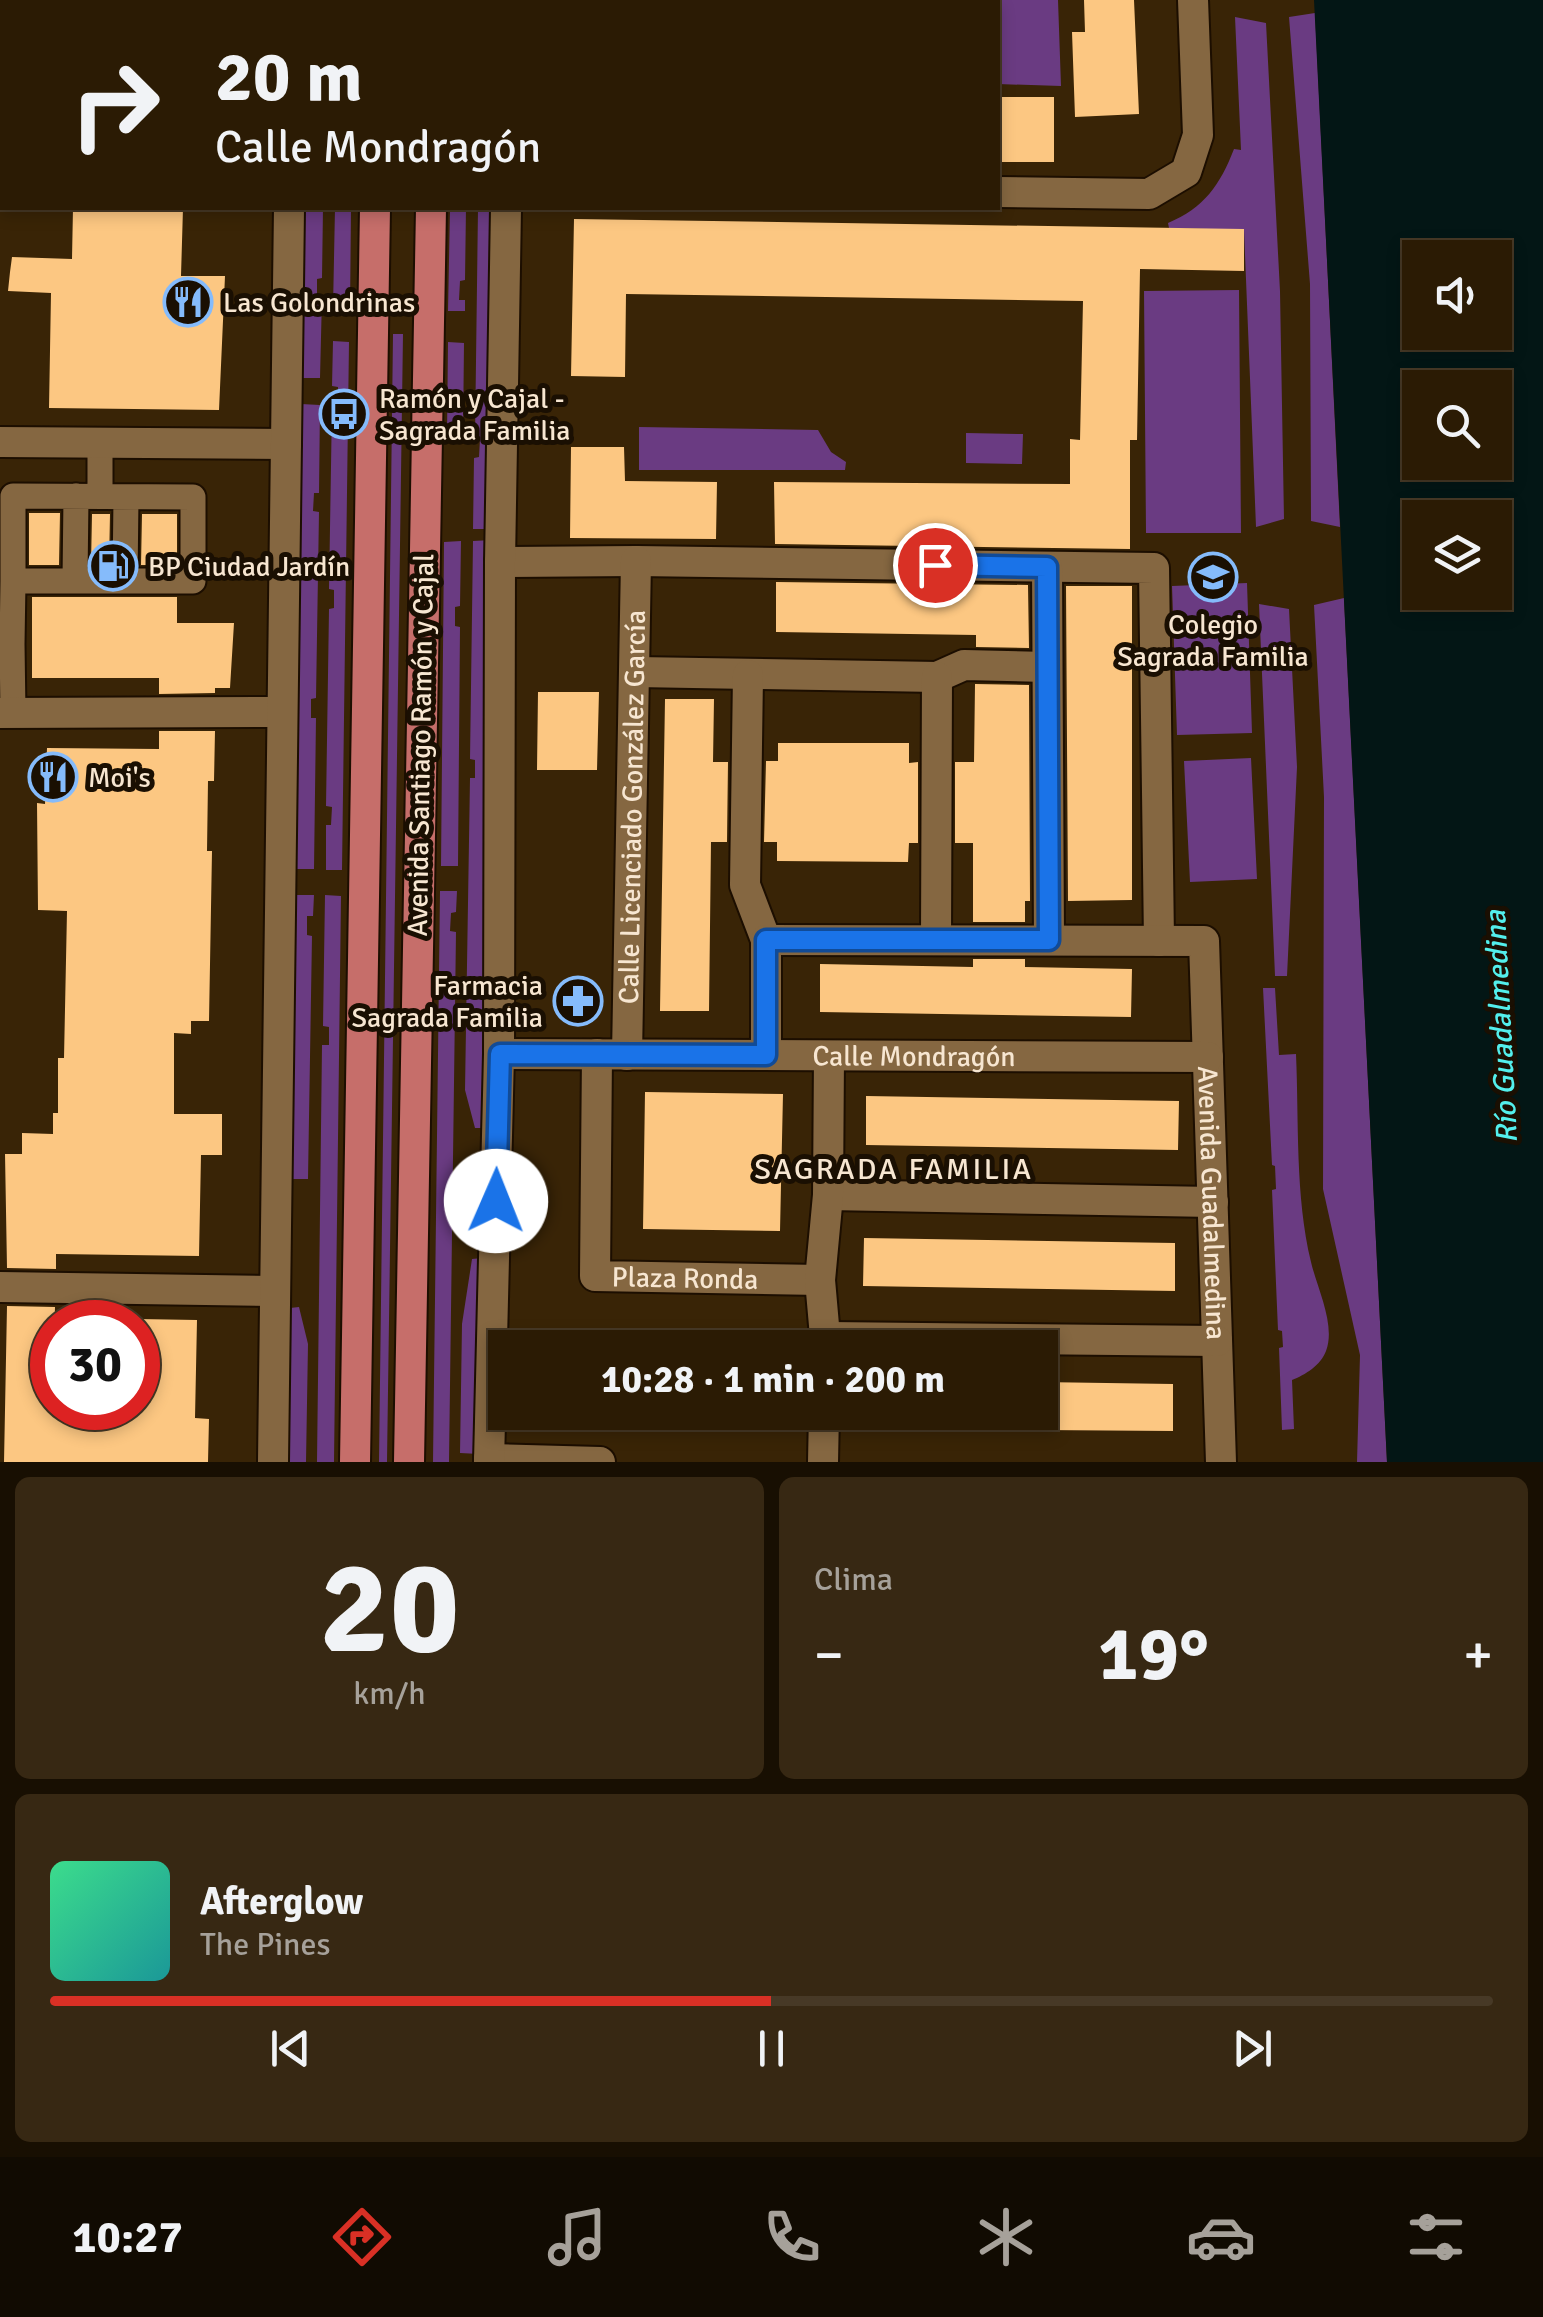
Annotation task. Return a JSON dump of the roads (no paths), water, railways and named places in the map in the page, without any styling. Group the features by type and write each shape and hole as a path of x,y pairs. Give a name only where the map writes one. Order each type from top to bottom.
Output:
{"main road":[{"name":"Avenida Santiago Ramón y Cajal","path":"355,1462 375,210"},
{"name":"Avenida Santiago Ramón y Cajal","path":"408,1462 431,210"}],"street":[{"path":"1000,192 1149,194 1186,172 1198,136 1193,0"},
{"path":"273,1462 288,210"},
{"path":"506,210 500,562 500,1054 489,1460 600,1462"},
{"path":"0,442 286,444"},
{"name":"Calle Licenciado González García","path":"612,1054 636,672 636,561"},
{"path":"500,562 1154,568 1159,941 766,940"},
{"path":"1047,567 1049,940"},
{"path":"636,672 937,677 964,665 1048,666"},
{"path":"748,675 746,885 766,940 766,1055"},
{"path":"936,940 937,677"},
{"path":"7,713 282,712"},
{"name":"Avenida Guadalmedina","path":"1159,941 1204,941 1221,1462"},
{"name":"Calle Mondragón","path":"500,1054 1208,1056"},
{"name":"Plaza Ronda","path":"612,1054 594,1276 820,1280"},
{"path":"826,1330 820,1280 828,1195 829,1056"},
{"path":"828,1195 1213,1202"},
{"path":"0,1287 275,1291"},
{"path":"1058,1341 1217,1341"},
{"path":"823,1462 824,1430"}],"lane":[{"path":"100,443 100,496 125,581"},
{"path":"7,713 13,496 193,496 193,581 13,580"},
{"path":"75,581 100,496"}],"water":[{"name":"Río Guadalmedina","path":"1314,0 1543,0 1543,1462 1387,1462"}],"place":[{"name":"Las Golondrinas","path":"188,302"},
{"name":"Ramón y Cajal - Sagrada Familia","path":"344,414"},
{"name":"BP Ciudad Jardín","path":"113,566"},
{"name":"Colegio Sagrada Familia","path":"1213,577"},
{"name":"Moi's","path":"53,777"},
{"name":"Farmacia Sagrada Familia","path":"578,1001"}],"district":[{"name":"SAGRADA FAMILIA","path":"894,1169"}]}
